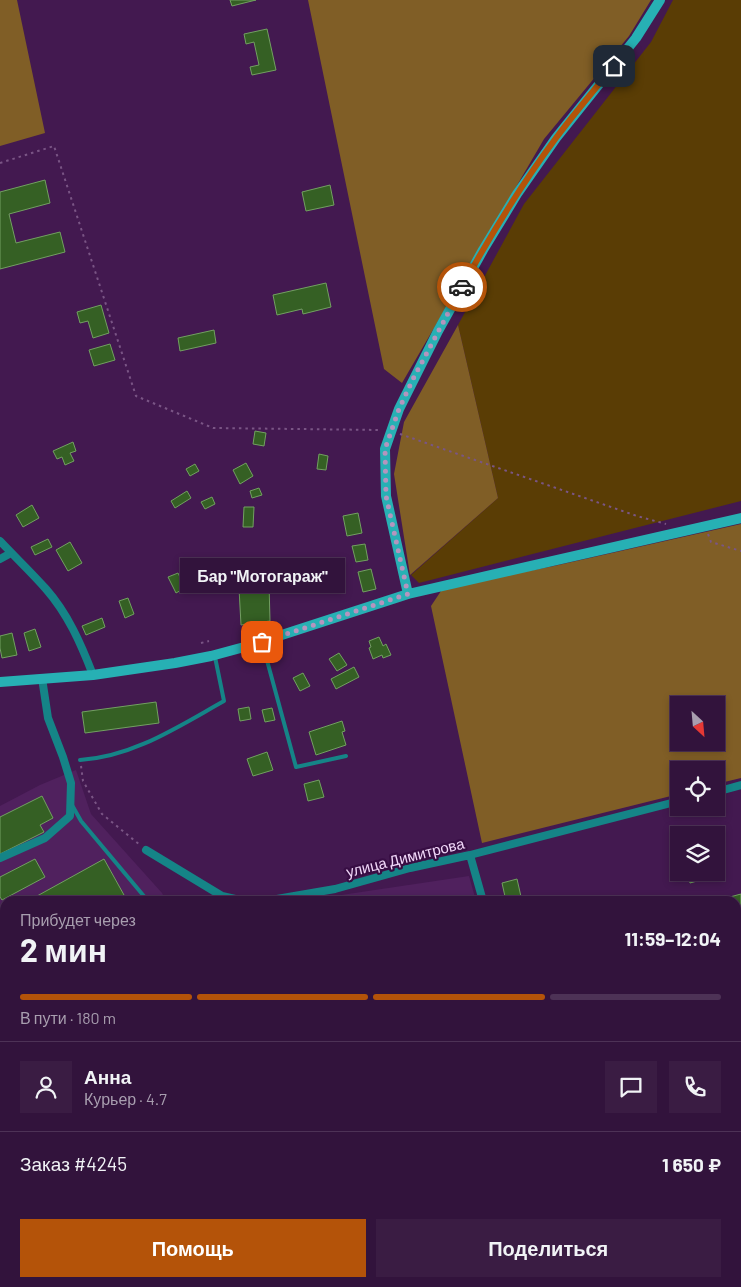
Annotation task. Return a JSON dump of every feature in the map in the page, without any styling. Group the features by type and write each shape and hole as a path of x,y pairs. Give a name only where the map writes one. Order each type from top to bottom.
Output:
{"main road":[{"path":"408,594 386,496 385,449 399,409 438,331 512,202 556,138 636,38 660,0"},
{"path":"0,682 93,674 175,663 262,642 408,594 741,518"}],"street":[{"path":"0,541 47,590 69,621 93,674"},
{"path":"0,558 10,552"},
{"path":"0,858 45,838 70,816 71,783 48,718 42,678"},
{"path":"725,789 741,785"},
{"name":"улица Димитрова","path":"294,896 335,889 410,868 470,855 670,803"},
{"name":"улица Димитрова","path":"146,850 222,896"},
{"path":"470,855 482,896"}],"lane":[{"path":"262,642 296,767 346,756"},
{"path":"80,760 94,759 124,752 156,738 224,701 215,654"},
{"path":"71,803 81,821 144,896"}],"path":[{"path":"0,163 54,146 136,396 213,428 392,431 671,526"},
{"path":"706,527 711,542 741,551"},
{"path":"201,643 209,641"},
{"path":"80,760 83,782 102,814 146,850"}],"shaded area":[{"path":"0,0 17,0 45,133 0,146"},
{"path":"308,0 651,0 629,36 544,139 402,383 384,369"},
{"path":"673,0 741,0 741,501 419,583 411,575 498,498 458,325 524,204 651,42"},
{"path":"458,325 498,498 410,575 394,474 404,422"},
{"path":"741,524 741,778 725,782 725,761 670,761 670,796 482,843 431,606 443,588 554,566"},
{"path":"76,770 91,814 164,896 0,896 0,806 40,785"},
{"path":"469,876 475,896 335,896"}],"building":[{"path":"230,0 256,0 232,6"},
{"path":"267,29 276,70 252,75 250,67 259,65 254,42 246,44 244,34"},
{"path":"45,180 50,203 9,214 16,243 60,232 65,252 0,269 0,192"},
{"path":"330,185 334,205 306,211 302,192"},
{"path":"326,283 331,307 303,314 302,309 277,315 273,295"},
{"path":"101,305 109,333 93,338 88,321 80,323 77,312"},
{"path":"214,330 216,343 180,351 178,338"},
{"path":"110,344 115,360 94,366 89,350"},
{"path":"255,431 266,433 264,446 253,444"},
{"path":"73,442 76,451 70,453 74,461 65,465 62,457 57,459 53,451"},
{"path":"319,454 328,456 326,470 317,469"},
{"path":"246,463 253,476 240,484 233,470"},
{"path":"195,464 199,471 190,476 186,469"},
{"path":"259,488 262,495 252,498 250,491"},
{"path":"187,491 191,498 175,508 171,501"},
{"path":"212,497 215,504 205,509 201,502"},
{"path":"32,505 39,518 23,527 16,515"},
{"path":"244,507 254,507 253,527 243,527"},
{"path":"358,513 362,533 347,536 343,516"},
{"path":"48,539 52,547 35,555 31,547"},
{"path":"70,542 82,563 68,571 56,550"},
{"path":"365,544 368,560 356,562 352,546"},
{"path":"371,569 376,589 363,592 358,572"},
{"path":"178,573 185,588 176,593 168,577"},
{"path":"269,583 270,621 241,625 239,588"},
{"path":"128,598 134,614 125,618 119,601"},
{"path":"102,618 105,627 86,635 82,626"},
{"path":"35,629 41,647 29,651 24,633"},
{"path":"12,633 17,655 2,658 0,636"},
{"path":"379,637 383,646 386,644 391,655 383,658 382,655 373,659 369,648 371,647 369,641"},
{"path":"339,653 347,665 337,671 329,659"},
{"path":"354,667 359,677 336,689 331,679"},
{"path":"303,673 310,686 300,691 293,678"},
{"path":"156,702 159,723 85,733 82,712"},
{"path":"249,707 251,719 240,721 238,709"},
{"path":"272,708 275,720 265,722 262,710"},
{"path":"342,721 345,731 342,732 346,745 316,755 309,732"},
{"path":"267,752 273,770 253,776 247,759"},
{"path":"319,780 324,797 308,801 304,784"},
{"path":"42,796 53,818 40,825 44,832 0,854 0,817"},
{"path":"35,859 45,877 9,896 0,896 0,877"},
{"path":"104,859 124,895 122,896 37,896"},
{"path":"517,879 521,896 505,896 502,883"}],"way so far":[{"path":"262,642 408,594 386,496 385,449 399,409 413,379 462,287"}],"place":[{"name":"Бар \"Мотогараж\"","path":"262,642"}],"route":[{"path":"462,287 517,194 556,138 614,66"}]}
